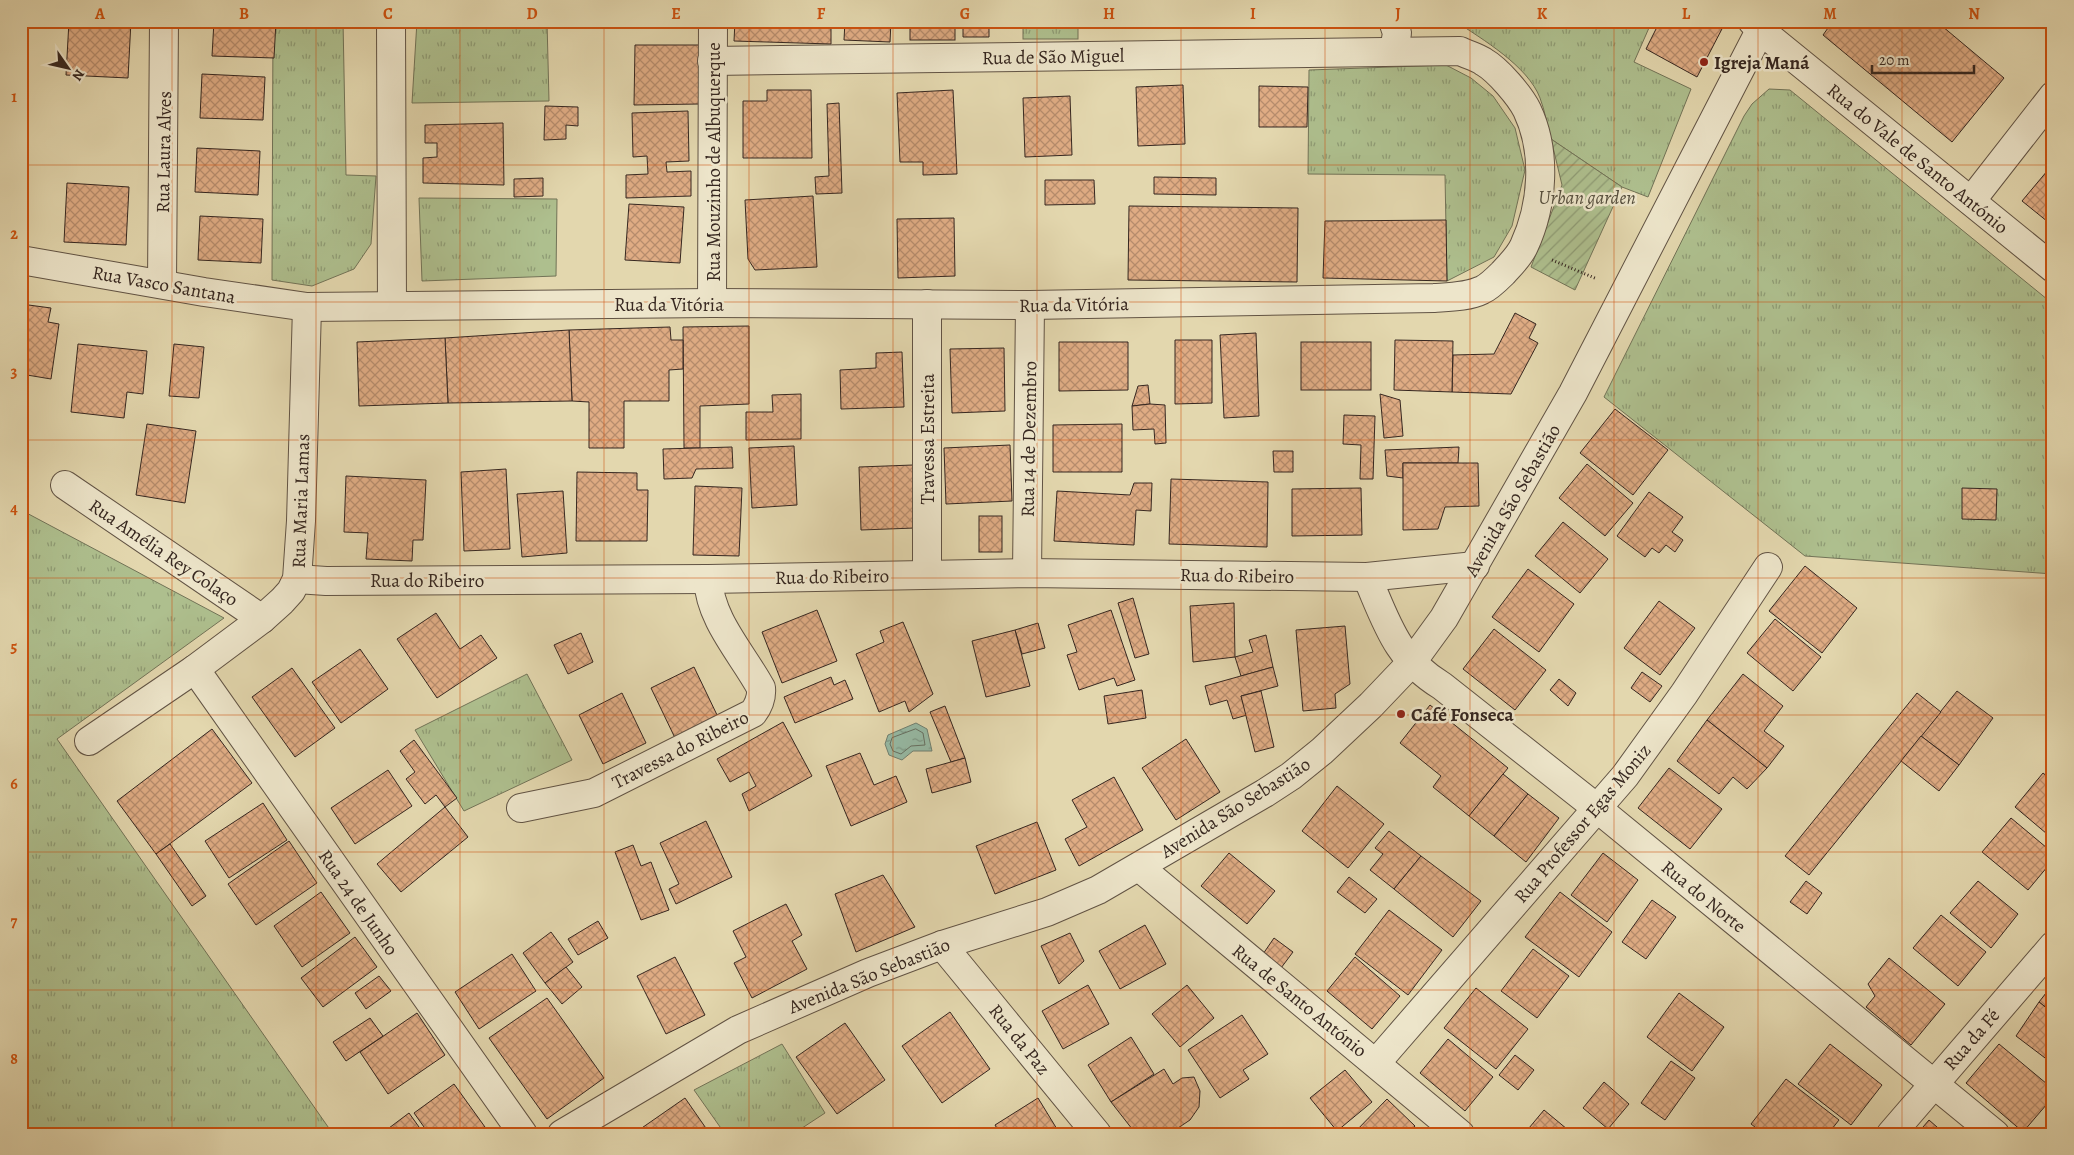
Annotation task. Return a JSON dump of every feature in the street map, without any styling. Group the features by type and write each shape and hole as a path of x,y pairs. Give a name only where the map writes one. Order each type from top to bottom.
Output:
{"street":[{"name":"Rua Laura Alves","path":"162,283 164,21"},
{"path":"391,21 392,306"},
{"name":"Rua Mouzinho de Albuquerque","path":"712,303 713,21"},
{"path":"1393,21 1397,33 1394,51"},
{"name":"Rua do Vale de Santo António","path":"1759,24 2053,268"},
{"name":"Avenida São Sebastião","path":"577,1130 738,1030 849,980 942,945 1047,912 1098,890 1290,776 1322,751 1358,718 1412,662 1444,618 1475,566 1573,392 1759,24"},
{"name":"Rua da Vitória","path":"307,307 712,303 1030,305 1434,298 1458,296 1482,290 1515,261 1524,247 1540,190 1541,163 1537,135 1526,108 1503,79 1485,62 1460,51 1394,51"},
{"name":"Rua de São Miguel","path":"712,60 1394,51"},
{"path":"1971,201 2053,96"},
{"name":"Rua Vasco Santana","path":"21,260 162,283 204,292 307,307"},
{"name":"Travessa Estreita","path":"927,304 927,574"},
{"name":"Rua 14 de Dezembro","path":"1027,572 1030,305"},
{"name":"Rua Maria Lamas","path":"89,741 195,669 262,619 291,591 297,579 301,521 307,307"},
{"name":"Rua Amélia Rey Colaço","path":"65,484 262,619"},
{"name":"Rua do Ribeiro","path":"297,579 326,581 708,579 1027,572 1368,576 1475,566"},
{"name":"Rua Professor Egas Moniz","path":"1376,1063 1598,809 1655,735 1768,567"},
{"path":"1368,576 1398,647 1412,662"},
{"name":"Travessa do Ribeiro","path":"521,808 594,793 753,713 759,706 762,695 761,688 714,612 709,594 708,579"},
{"name":"Rua do Norte","path":"1412,662 1426,676 1442,686 1598,809 1995,1134"},
{"name":"Rua 24 de Junho","path":"195,669 523,1134"},
{"name":"Rua de Santo António","path":"1139,867 1460,1134"},
{"name":"Rua da Paz","path":"942,945 1097,1134"},
{"name":"Rua da Fé","path":"1890,1134 2053,946"}],"path":[{"path":"1524,247 1625,292"}],"green space":[{"path":"273,21 343,21 346,175 376,176 371,244 354,269 312,286 272,280"},
{"path":"417,21 547,21 549,101 412,103"},
{"path":"1023,21 1078,21 1078,39 1023,39"},
{"path":"1455,21 1652,21 1634,62 1691,89 1648,197 1622,187 1551,139 1540,98 1534,86 1515,64 1503,54"},
{"path":"1446,65 1471,78 1493,96 1515,128 1525,170 1512,226 1494,257 1447,281 1445,175 1308,174 1309,70"},
{"path":"1769,89 1790,90 2053,304 2053,574 1805,556 1604,397 1744,116 1752,104"},
{"name":"Urban garden","path":"1551,139 1622,187 1575,290 1531,267 1562,185"},
{"path":"419,198 557,199 556,276 422,281"},
{"path":"21,510 224,618 57,739 333,1134 21,1134"},
{"path":"527,674 572,760 464,811 415,730"},
{"path":"782,1044 825,1113 793,1134 725,1134 694,1090"}],"water":[{"path":"916,723 927,729 932,751 913,751 902,760 889,755 885,744 888,735"}],"building":[{"path":"69,21 131,21 128,78 66,75"},
{"path":"214,21 276,21 274,58 212,56"},
{"path":"735,21 831,21 831,44 734,41"},
{"path":"845,21 891,21 890,42 844,40"},
{"path":"910,21 955,21 955,40 910,40"},
{"path":"963,21 1024,21 1024,27 989,27 989,37 963,37"},
{"path":"1083,21 1243,21 1083,23"},
{"path":"1660,21 1716,21 1724,25 1697,77 1646,49"},
{"path":"1833,21 1936,21 2004,78 1952,142 1823,35"},
{"path":"635,45 699,45 699,104 634,105"},
{"path":"202,74 265,77 263,120 200,118"},
{"path":"1183,85 1185,144 1138,146 1136,87"},
{"path":"1259,86 1308,87 1307,127 1259,127"},
{"path":"767,90 811,90 812,158 743,158 743,101 767,101"},
{"path":"953,90 957,174 923,175 923,162 900,162 897,93"},
{"path":"1070,96 1072,155 1025,157 1023,98"},
{"path":"839,103 842,193 816,194 815,177 829,176 827,104"},
{"path":"545,106 578,107 578,126 566,125 566,139 544,140"},
{"path":"688,111 689,161 666,162 667,172 691,171 691,196 626,198 626,175 648,174 647,156 633,157 632,113"},
{"path":"21,116 26,116 24,166 21,166"},
{"path":"503,123 504,185 423,183 423,158 437,157 437,143 425,143 425,125"},
{"path":"197,148 260,151 258,195 195,192"},
{"path":"2053,164 2053,226 2022,201"},
{"path":"1154,177 1216,178 1216,195 1154,194"},
{"path":"543,178 543,196 514,197 514,179"},
{"path":"1045,180 1094,180 1095,204 1045,205"},
{"path":"67,183 129,187 126,245 64,242"},
{"path":"813,196 817,267 755,270 748,259 745,200"},
{"path":"629,204 684,207 680,263 625,260"},
{"path":"1129,206 1298,208 1297,282 1128,280"},
{"path":"200,216 263,219 261,263 198,260"},
{"path":"954,218 955,276 898,278 897,219"},
{"path":"1446,220 1447,281 1323,278 1325,221"},
{"path":"21,304 51,308 48,322 59,324 51,379 21,374"},
{"path":"1515,313 1536,324 1529,338 1538,343 1511,394 1452,392 1453,355 1494,354"},
{"path":"749,326 749,404 700,406 700,448 684,448 683,327"},
{"path":"670,327 671,340 683,340 683,369 669,370 669,401 624,401 624,448 589,448 589,402 572,401 569,330"},
{"path":"569,330 572,401 448,403 445,338"},
{"path":"1256,333 1259,416 1224,418 1220,335"},
{"path":"445,338 448,403 359,406 357,342"},
{"path":"1175,340 1212,340 1212,403 1175,404"},
{"path":"1395,340 1453,341 1452,392 1394,390"},
{"path":"1059,342 1128,342 1128,390 1059,391"},
{"path":"1301,342 1371,342 1371,390 1301,390"},
{"path":"78,344 147,351 143,394 127,392 124,418 71,412"},
{"path":"174,344 204,347 199,398 169,396"},
{"path":"1004,348 1005,411 952,413 950,349"},
{"path":"902,352 904,407 841,409 840,370 876,368 876,353"},
{"path":"1148,385 1150,404 1132,406 1138,386"},
{"path":"801,394 801,439 746,440 746,412 773,412 772,395"},
{"path":"1380,394 1400,400 1403,436 1384,438"},
{"path":"1165,405 1166,443 1155,444 1154,429 1133,430 1132,406"},
{"path":"1615,409 1668,450 1633,495 1580,453"},
{"path":"1344,415 1375,416 1373,479 1360,479 1361,445 1343,444"},
{"path":"147,424 196,431 185,503 136,495"},
{"path":"1122,424 1122,472 1053,472 1053,425"},
{"path":"1010,445 1012,501 946,504 944,448"},
{"path":"794,446 797,505 752,508 749,448"},
{"path":"732,447 733,468 696,469 692,478 664,479 663,449"},
{"path":"1459,447 1458,463 1403,463 1403,478 1387,476 1385,450"},
{"path":"1273,451 1293,451 1293,472 1274,472"},
{"path":"1403,463 1478,463 1479,506 1445,507 1438,529 1403,530"},
{"path":"1587,464 1633,503 1605,536 1559,498"},
{"path":"913,465 915,528 861,530 859,467"},
{"path":"506,469 510,549 464,551 461,472"},
{"path":"577,472 637,473 637,490 648,490 647,541 576,541"},
{"path":"346,476 426,480 423,540 413,540 412,561 366,559 368,533 344,532"},
{"path":"1171,479 1268,482 1267,547 1169,544"},
{"path":"1134,483 1152,483 1151,511 1136,510 1134,545 1054,541 1057,491 1130,495"},
{"path":"695,486 742,488 739,556 693,555"},
{"path":"1361,488 1362,535 1292,536 1292,489"},
{"path":"1962,488 1997,489 1996,520 1962,519"},
{"path":"563,491 567,553 522,557 517,494"},
{"path":"1649,492 1683,517 1672,532 1683,540 1675,552 1666,545 1659,553 1652,548 1645,557 1617,536"},
{"path":"979,516 1002,516 1002,552 979,552"},
{"path":"1563,522 1608,559 1580,593 1535,556"},
{"path":"1805,566 1857,608 1822,653 1769,611"},
{"path":"1528,569 1574,604 1539,652 1492,617"},
{"path":"1133,598 1149,654 1135,658 1118,603"},
{"path":"1659,601 1695,628 1660,675 1624,648"},
{"path":"1234,603 1235,657 1193,662 1190,606"},
{"path":"817,610 837,661 782,683 762,632"},
{"path":"1111,610 1135,680 1117,686 1114,678 1079,690 1067,655 1077,652 1068,625"},
{"path":"436,613 460,649 481,635 497,658 437,698 397,639"},
{"path":"1775,619 1821,657 1793,691 1747,653"},
{"path":"903,622 933,694 909,712 905,701 879,712 856,654 884,642 880,631"},
{"path":"1038,623 1045,648 1022,654 1015,630"},
{"path":"1345,626 1350,684 1335,694 1336,708 1303,711 1296,630"},
{"path":"1494,629 1546,670 1515,710 1463,669"},
{"path":"1015,630 1030,686 986,697 972,641"},
{"path":"581,633 593,662 568,674 554,645"},
{"path":"1266,635 1273,667 1241,676 1235,657 1253,652 1249,640"},
{"path":"360,649 388,689 341,723 312,682"},
{"path":"694,667 718,717 675,738 651,688"},
{"path":"1273,667 1278,686 1241,696 1247,715 1233,719 1227,700 1210,705 1205,686"},
{"path":"292,668 335,728 295,757 252,697"},
{"path":"1642,672 1662,686 1650,702 1631,688"},
{"path":"1743,674 1783,706 1764,731 1784,746 1767,768 1707,720"},
{"path":"831,677 834,685 845,680 853,699 795,723 784,697"},
{"path":"1559,679 1576,693 1568,706 1550,690"},
{"path":"1142,690 1146,718 1108,724 1104,696"},
{"path":"1261,691 1274,747 1255,752 1241,696"},
{"path":"1957,691 1993,718 1959,765 1921,736"},
{"path":"622,693 646,743 603,764 579,715"},
{"path":"1917,693 1941,712 1809,875 1785,856"},
{"path":"1430,705 1508,768 1469,816 1433,787 1441,776 1400,743"},
{"path":"945,706 965,758 951,762 930,712"},
{"path":"1707,720 1767,768 1747,789 1733,777 1719,794 1677,761"},
{"path":"783,722 812,776 749,811 742,794 756,786 749,772 730,782 717,759"},
{"path":"212,729 252,783 156,854 117,801"},
{"path":"1921,736 1959,765 1939,791 1901,761"},
{"path":"1186,739 1220,792 1176,820 1142,768"},
{"path":"414,740 457,798 445,807 436,795 425,804 406,779 415,772 400,751"},
{"path":"860,753 874,785 896,776 907,802 851,826 826,766"},
{"path":"965,758 971,782 932,793 926,769"},
{"path":"1669,768 1722,809 1690,849 1638,808"},
{"path":"388,770 412,806 355,844 331,808"},
{"path":"2043,773 2053,781 2053,839 2015,807"},
{"path":"1503,774 1528,794 1494,836 1469,816"},
{"path":"1114,777 1143,830 1079,866 1065,839 1087,827 1072,800"},
{"path":"1337,786 1384,824 1348,868 1302,831"},
{"path":"1528,794 1559,818 1526,862 1494,836"},
{"path":"263,803 287,840 229,878 205,841"},
{"path":"445,807 468,837 401,892 377,864"},
{"path":"2011,818 2053,853 2053,860 2028,890 1982,852"},
{"path":"706,821 732,877 676,904 669,889 679,884 660,843"},
{"path":"1037,822 1056,870 995,894 976,846"},
{"path":"1389,831 1421,856 1394,889 1370,870 1383,854 1375,848"},
{"path":"289,841 317,883 256,925 228,884"},
{"path":"170,844 206,896 192,906 156,854"},
{"path":"633,845 641,866 651,862 669,910 641,920 615,852"},
{"path":"1229,853 1275,891 1247,924 1201,886"},
{"path":"1603,853 1638,880 1607,922 1571,895"},
{"path":"1421,856 1481,901 1453,937 1394,889"},
{"path":"883,875 915,927 856,952 835,894"},
{"path":"1349,877 1377,899 1365,913 1337,892"},
{"path":"1806,881 1822,893 1807,914 1790,902"},
{"path":"1978,881 2018,914 1991,948 1950,913"},
{"path":"321,892 350,933 302,967 274,926"},
{"path":"1560,892 1612,932 1579,977 1525,937"},
{"path":"1652,900 1676,917 1646,959 1622,942"},
{"path":"786,904 802,935 792,941 807,969 752,998 734,963 746,957 733,931"},
{"path":"1389,910 1442,950 1408,995 1355,954"},
{"path":"1941,915 1986,952 1958,986 1913,948"},
{"path":"598,921 608,938 578,955 568,939"},
{"path":"1145,925 1166,964 1120,989 1099,951"},
{"path":"551,932 573,962 545,983 523,953"},
{"path":"1070,933 1084,961 1059,984 1041,946"},
{"path":"355,937 377,967 323,1007 301,978"},
{"path":"1274,938 1293,952 1281,968 1263,954"},
{"path":"1533,949 1569,976 1537,1018 1501,991"},
{"path":"512,954 536,991 479,1029 455,992"},
{"path":"675,957 705,1015 666,1034 637,976"},
{"path":"1355,957 1400,996 1372,1029 1327,991"},
{"path":"1889,958 1945,1004 1911,1045 1866,1007 1875,996 1868,984"},
{"path":"566,967 582,987 562,1004 545,983"},
{"path":"379,976 391,991 366,1009 355,993"},
{"path":"2053,984 2053,1013 2039,1002"},
{"path":"1088,985 1109,1024 1063,1049 1042,1011"},
{"path":"1187,985 1214,1018 1180,1047 1152,1014"},
{"path":"1476,988 1528,1029 1496,1069 1444,1028"},
{"path":"1679,993 1724,1027 1692,1071 1647,1037"},
{"path":"547,998 604,1078 547,1119 489,1038"},
{"path":"2039,1002 2053,1013 2053,1064 2016,1036"},
{"path":"950,1012 990,1069 942,1103 902,1046"},
{"path":"417,1013 445,1055 388,1094 360,1052"},
{"path":"1242,1015 1268,1054 1243,1070 1249,1079 1220,1098 1188,1050"},
{"path":"370,1018 383,1036 346,1061 333,1042"},
{"path":"845,1023 885,1080 837,1114 796,1057"},
{"path":"1131,1037 1154,1074 1111,1102 1088,1065"},
{"path":"1448,1039 1493,1077 1465,1111 1420,1073"},
{"path":"1830,1044 1882,1085 1851,1125 1798,1084"},
{"path":"1999,1044 2053,1089 2053,1097 2023,1132 1966,1083"},
{"path":"1515,1055 1534,1070 1518,1090 1499,1075"},
{"path":"1671,1061 1695,1078 1665,1120 1641,1103"},
{"path":"1164,1069 1173,1084 1182,1078 1194,1077 1200,1091 1199,1107 1190,1120 1169,1134 1136,1134 1111,1102"},
{"path":"1345,1070 1372,1102 1337,1131 1310,1098"},
{"path":"1786,1079 1839,1120 1828,1134 1764,1134 1751,1124"},
{"path":"1604,1082 1629,1104 1608,1129 1583,1108"},
{"path":"454,1084 490,1134 429,1134 414,1113"},
{"path":"685,1098 710,1134 635,1134 636,1132"},
{"path":"1038,1098 1060,1134 1000,1134 995,1125"},
{"path":"1387,1099 1415,1126 1408,1134 1353,1134"},
{"path":"1544,1110 1573,1134 1524,1134"},
{"path":"409,1113 424,1134 381,1134"},
{"path":"1929,1120 1945,1134 1917,1134"}],"place":[{"name":"Igreja Maná","path":"1704,62"},
{"name":"Café Fonseca","path":"1401,714"}]}
